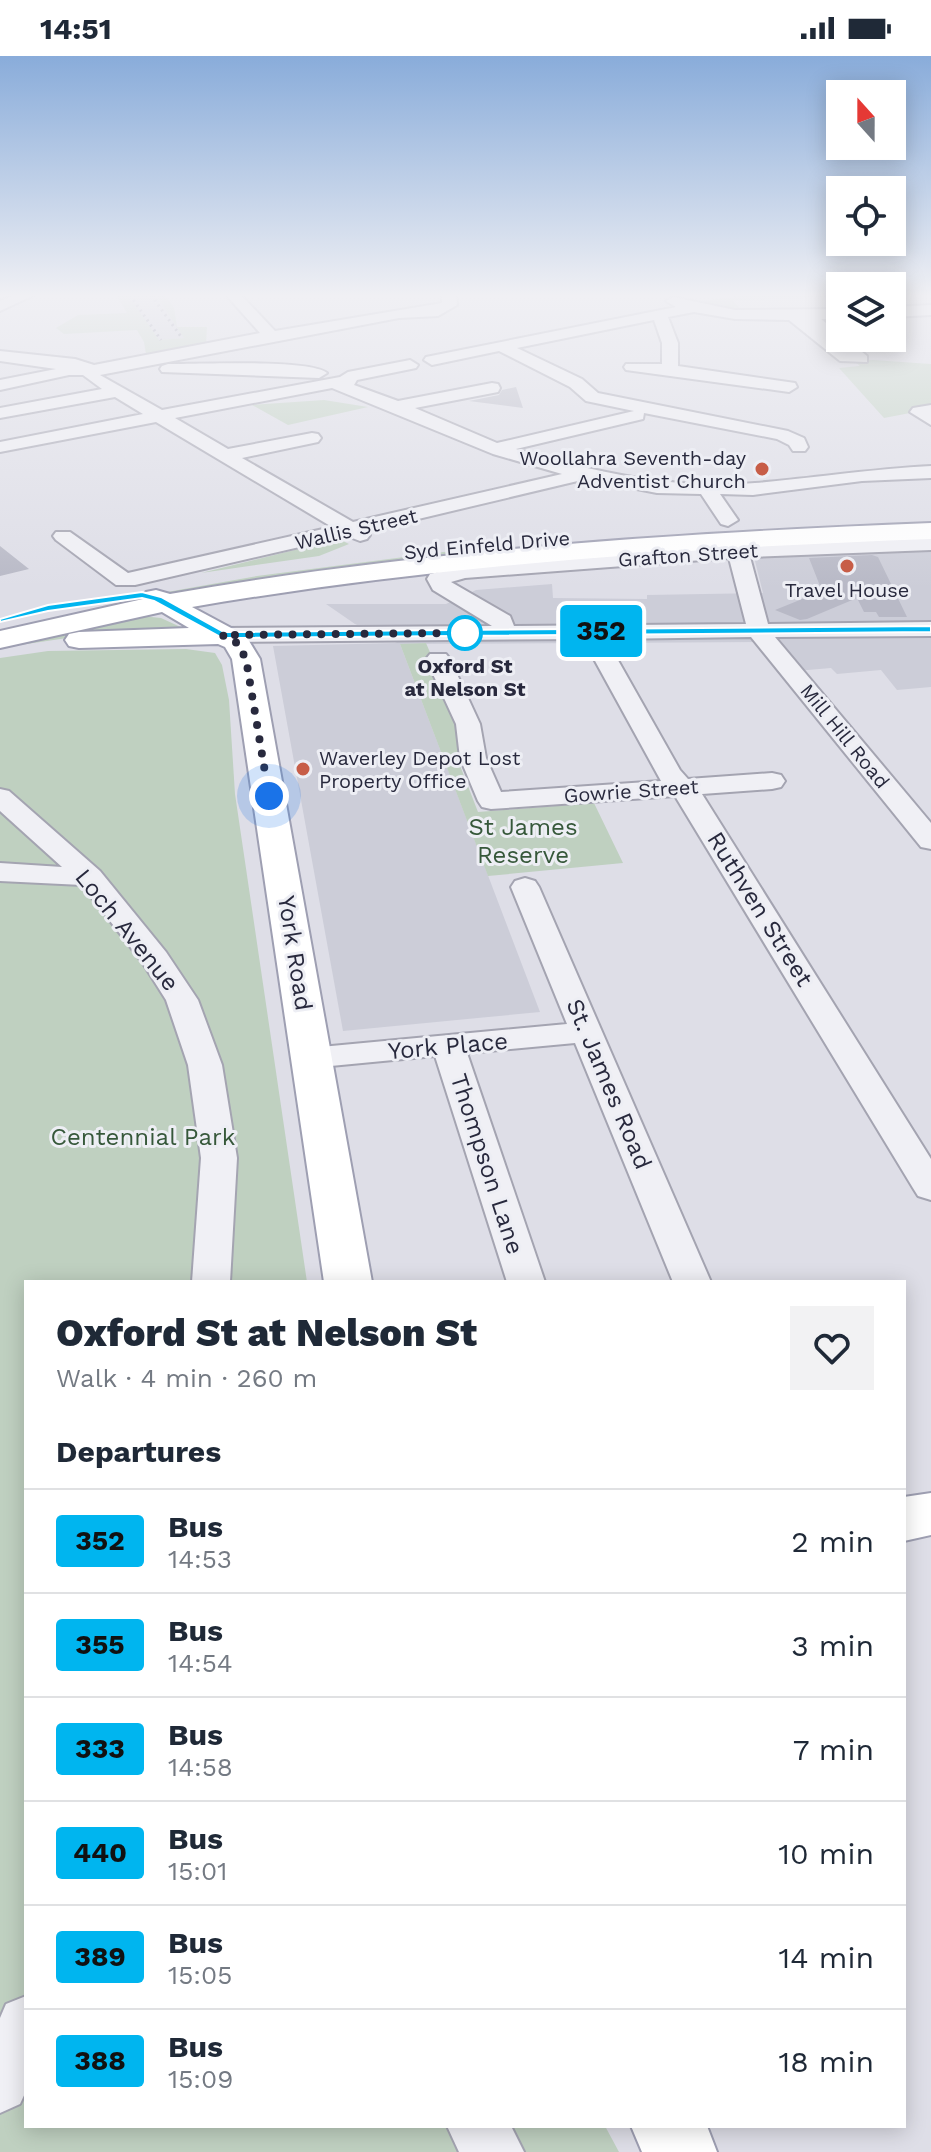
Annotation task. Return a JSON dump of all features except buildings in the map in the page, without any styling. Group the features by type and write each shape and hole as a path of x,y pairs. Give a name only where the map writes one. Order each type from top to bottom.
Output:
{"main road":[{"name":"Syd Einfeld Drive","path":"48,608 183,582 437,548 658,532 931,522"},
{"name":"Syd Einfeld Drive","path":"163,603 418,564 560,550 734,538 931,531"},
{"path":"210,629 205,606 228,593"},
{"path":"3,636 48,608 142,595 210,629"},
{"path":"3,636 163,603"},
{"path":"3,636 64,641 210,629"},
{"name":"York Road","path":"210,629 237,643 246,659 348,1280"},
{"path":"906,1519 931,1514"},
{"path":"668,2128 681,2152"}],"street":[{"path":"0,413 112,393"},
{"path":"117,393 378,546"},
{"path":"0,447 276,393"},
{"path":"366,393 494,448 587,474 657,487 753,489 862,475 931,472"},
{"path":"240,401 318,396 399,408 470,393"},
{"path":"570,393 574,399 637,415 821,454"},
{"path":"587,393 592,397 782,435 798,442 799,447"},
{"path":"931,410 919,412 931,420"},
{"path":"494,448 637,415"},
{"path":"223,456 312,438"},
{"name":"Wallis Street","path":"63,536 124,580 172,572 587,474"},
{"path":"708,490 728,520"},
{"name":"Grafton Street","path":"504,632 502,621 441,585 438,579 445,574 738,552 931,544"},
{"path":"738,552 759,631"},
{"path":"210,629 504,632 931,629"},
{"name":"Ruthven Street","path":"590,631 597,649 669,774 691,798 931,1188"},
{"name":"Mill Hill Road","path":"759,631 931,841"},
{"name":"Gowrie Street","path":"438,659 468,724 473,758 491,801 772,781"},
{"name":"Loch Avenue","path":"0,797 90,877 155,958 182,1000 205,1065 219,1158 211,1280"},
{"path":"0,872 90,877"},
{"name":"St. James Road","path":"525,887 691,1280"},
{"name":"York Place","path":"310,1058 586,1032"},
{"name":"Thompson Lane","path":"448,1046 525,1280"},
{"path":"0,2084 24,2029"},
{"path":"477,2128 494,2152"}],"shaded area":[{"path":"931,551 931,687 897,690 881,670 837,674 831,668 796,671 773,642 400,644 540,1012 343,1031 273,646 397,643 355,624 326,604 446,604 476,590 552,584 553,598 647,599 647,595 763,593 754,557"}],"green space":[{"path":"861,393 931,393 931,409 884,418"},
{"path":"324,400 368,407 288,425 252,405"},
{"path":"721,534 177,596 167,592 257,576 443,552"},
{"path":"339,539 349,544 319,556 201,573"},
{"path":"133,615 161,618 187,630 67,638 0,648"},
{"name":"St James Reserve","path":"426,643 456,713 460,728 459,763 478,812 594,803 623,863 488,876 400,644"},
{"name":"Centennial Park","path":"186,649 215,653 222,665 229,700 235,794 307,1280 24,1280 24,2128 606,2128 619,2152 0,2152 0,658 48,651"}],"bus line":[{"name":"352","path":"0,619 48,608 142,595 158,599 222,635 931,629"}],"place":[{"name":"Woollahra Seventh-day Adventist Church","path":"762,469"},
{"name":"Travel House","path":"847,566"},
{"name":"Oxford St at Nelson St","path":"465,633"},
{"name":"Waverley Depot Lost Property Office","path":"303,769"}],"route":[{"path":"269,796 246,659 237,643 222,635 465,633"}]}
